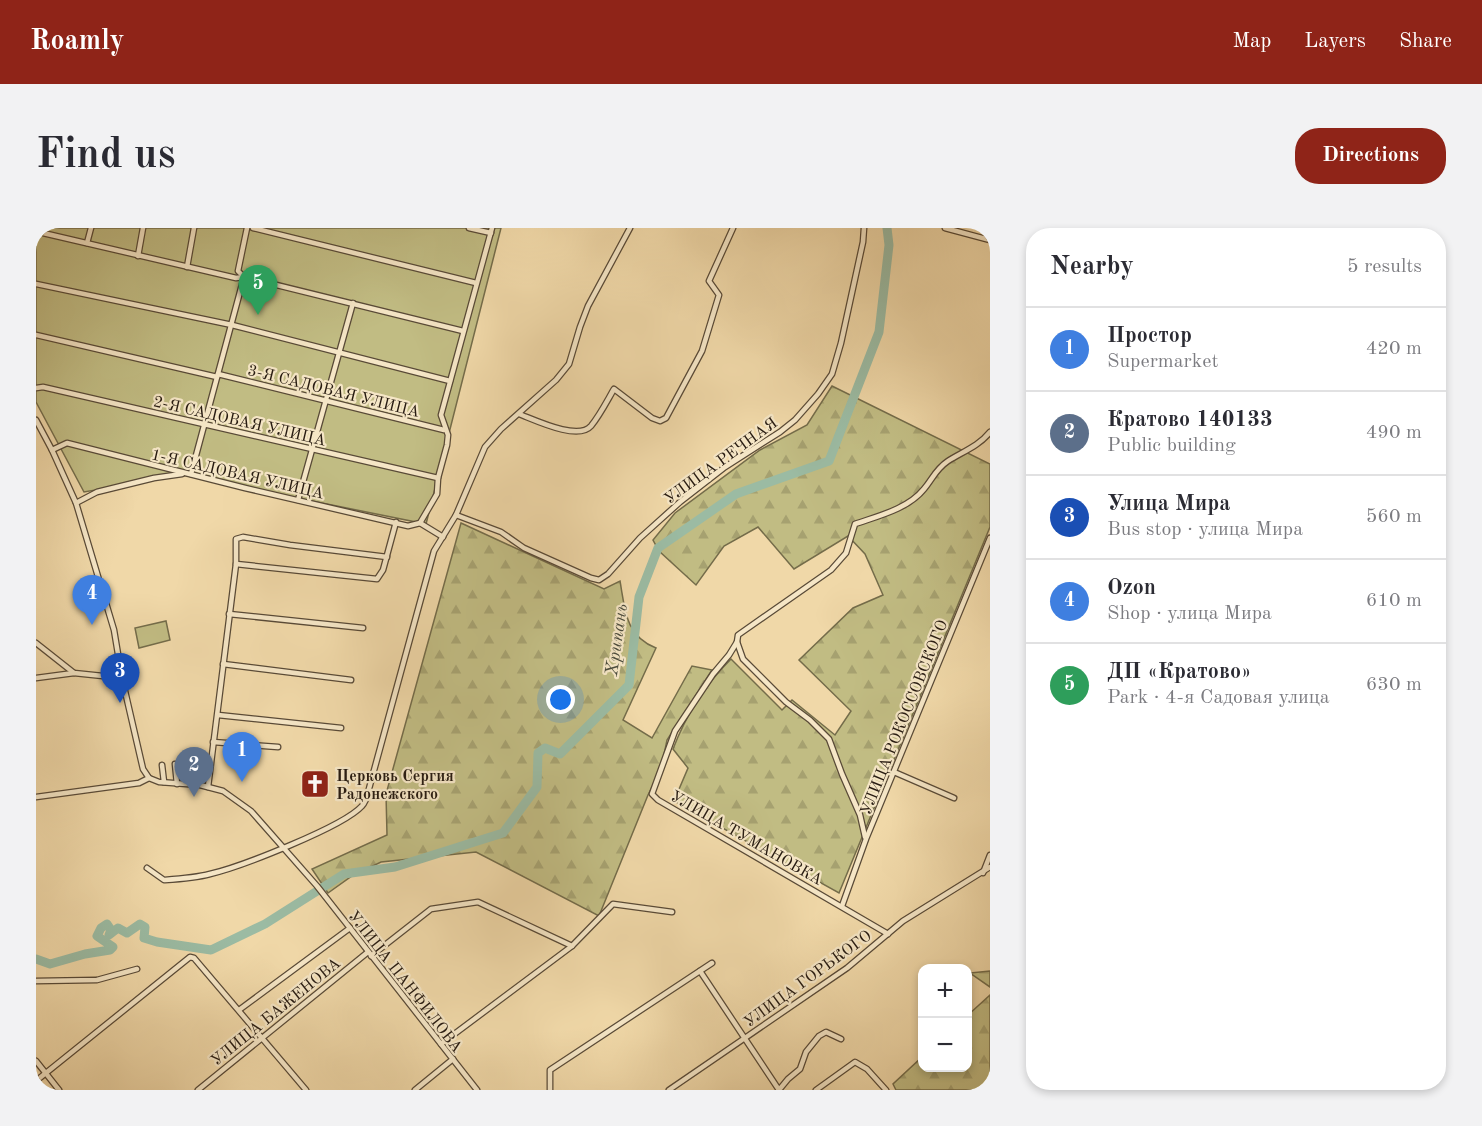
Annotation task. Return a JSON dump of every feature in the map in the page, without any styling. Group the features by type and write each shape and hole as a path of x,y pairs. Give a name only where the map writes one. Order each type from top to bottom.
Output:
{"street":[{"path":"87,243 91,228"},
{"path":"138,256 143,228"},
{"path":"187,267 194,228"},
{"path":"244,277 238,270 247,228"},
{"path":"254,228 476,283"},
{"path":"443,537 420,524 436,494 448,435 444,430 441,415 491,231 469,228"},
{"path":"147,868 164,880 185,879 234,867 328,828 351,815 365,802 434,551 456,515 485,447 556,380 569,364 588,306 630,228"},
{"path":"519,414 561,429 582,432 590,427 614,389 652,418 660,421 666,418 702,351 719,295 710,281 734,228"},
{"name":"УЛИЦА РЕЧНАЯ","path":"456,515 501,532 524,548 591,578 598,580 608,574 640,538 673,508 725,467 780,432 795,420 818,394 831,374 841,343 864,228"},
{"path":"945,228 990,240"},
{"path":"36,230 138,256 236,278 244,277 463,331"},
{"path":"191,474 244,277"},
{"path":"36,284 232,325 450,381"},
{"path":"298,500 353,303"},
{"name":"3-Я САДОВАЯ УЛИЦА","path":"36,335 327,400 444,430"},
{"name":"2-Я САДОВАЯ УЛИЦА","path":"36,388 43,387 438,478"},
{"path":"36,420 75,503 114,630 140,762 149,778 139,783 36,796"},
{"name":"УЛИЦА ТУМАНОВКА","path":"888,934 658,800 652,794 675,731 737,642 738,635 831,570 846,553 855,524 892,511 913,498 924,489 933,474 977,444 990,432"},
{"name":"1-Я САДОВАЯ УЛИЦА","path":"52,450 67,443 408,526 420,524"},
{"path":"75,503 97,492 185,473"},
{"path":"236,564 374,580 380,578 382,574 396,522"},
{"path":"208,787 236,564 236,539 243,537 387,556"},
{"name":"УЛИЦА РОКОССОВСКОГО","path":"842,906 866,839 990,538"},
{"path":"229,614 363,628"},
{"path":"737,642 743,658 786,702 810,720 829,739 860,815 866,839"},
{"path":"36,643 74,673"},
{"path":"223,664 351,680"},
{"path":"36,678 74,673 122,678"},
{"path":"218,715 341,728"},
{"path":"213,742 278,747"},
{"path":"175,764 177,784"},
{"path":"162,765 164,782"},
{"path":"894,772 954,798"},
{"name":"УЛИЦА ПАНФИЛОВА","path":"149,778 208,787 229,794 251,811 317,886 477,1090"},
{"path":"982,873 990,855"},
{"name":"УЛИЦА ГОРЬКОГО","path":"669,1090 847,968 903,921 990,867"},
{"name":"УЛИЦА БАЖЕНОВА","path":"198,1090 262,1036 431,909 478,902 572,946"},
{"path":"441,1044 572,946 613,904 672,912"},
{"name":"УЛИЦА БАЖЕНОВА","path":"239,1010 350,928"},
{"path":"36,1081 190,957 194,958 306,1090"},
{"path":"550,1090 550,1070 712,963"},
{"path":"36,981 96,980 137,969"},
{"path":"700,971 779,1090 800,1069 806,1052 819,1036 826,1032 841,1039"},
{"path":"415,1090 453,1059"},
{"path":"36,1061 59,1090"},
{"path":"816,1090 855,1062 867,1069 886,1090"}],"green space":[{"path":"36,228 501,228 426,524 183,475 84,492 36,402"},
{"path":"832,386 990,464 990,527 839,893 674,801 688,768 673,749 697,701 731,659 782,710 792,700 835,735 851,711 799,660 853,608 883,595 865,554 848,536 794,569 758,527 724,546 696,585 659,551 653,540 675,513 760,450 807,425"},
{"path":"461,523 604,589 620,581 625,611 632,629 646,643 656,648 623,720 652,738 692,666 712,670 667,740 661,769 648,795 599,916 476,852 381,862 352,876 328,893 312,869 387,835 386,794"},
{"path":"166,621 170,640 139,648 135,628"},
{"path":"990,971 990,987 972,974"},
{"path":"990,995 990,1090 896,1090 893,1084 918,1061 918,1072 972,1072 972,1011"}],"waterway":[{"name":"Хрипань","path":"36,959 50,964 110,950 113,947 97,936 101,928 107,924 111,930 109,935 118,928 127,933 140,924 145,927 144,938 211,950 265,924 344,874 395,867 503,833 537,787 538,753 545,748 560,754 629,685 639,597 658,548 736,494 829,461 879,332 889,245 887,228"}],"place":[{"name":"ДП «Кратово»","path":"258,315"},
{"name":"Ozon","path":"92,625"},
{"name":"Улица Мира","path":"120,703"},
{"name":"Простор","path":"242,782"},
{"name":"Церковь Сергия Радонежского","path":"315,784"},
{"name":"Кратово 140133","path":"194,797"}]}
